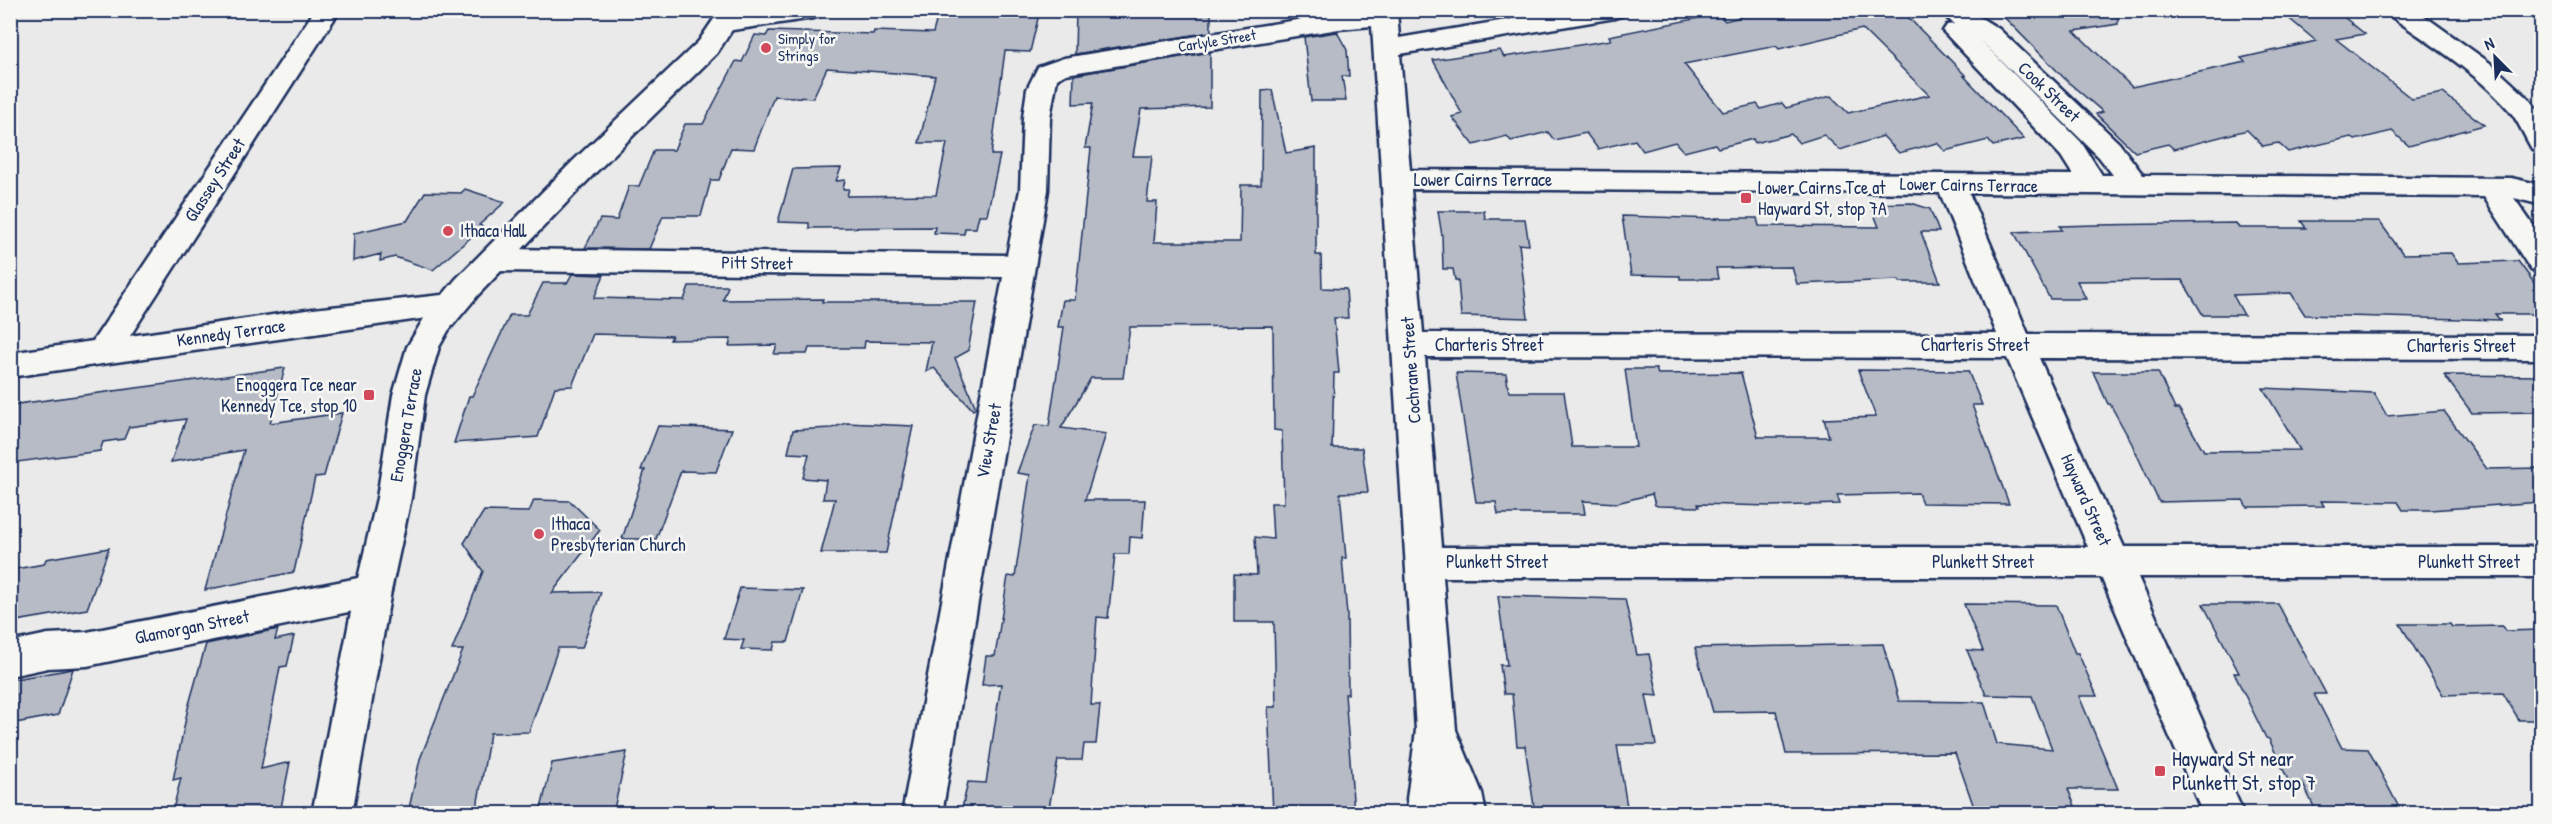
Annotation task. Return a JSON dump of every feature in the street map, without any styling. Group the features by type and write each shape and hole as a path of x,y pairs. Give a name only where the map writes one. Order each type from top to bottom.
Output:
{"street":[{"name":"Glassey Street","path":"104,350 328,10"},
{"path":"729,17 814,10"},
{"path":"1387,48 1616,10"},
{"name":"Cook Street","path":"1949,10 1955,30 1966,44 2071,149 2095,186"},
{"name":"Cook Street","path":"1949,10 1990,35 2109,150 2136,186"},
{"path":"2398,10 2463,57 2510,96 2533,123 2541,143"},
{"name":"Cochrane Street","path":"1384,14 1436,730 1427,799 1429,813"},
{"name":"Carlyle Street","path":"1051,71 1064,66 1116,57 1384,14"},
{"name":"Enoggera Terrace","path":"332,813 394,498 409,395 416,365 436,323 584,167 708,47 729,17"},
{"name":"View Street","path":"922,813 1034,190 1037,118 1044,77 1051,71"},
{"name":"Lower Cairns Terrace","path":"1395,179 2511,188 2541,195"},
{"name":"Hayward Street","path":"1951,185 2017,345 2224,813"},
{"path":"2492,188 2541,262"},
{"name":"Pitt Street","path":"494,260 1021,266"},
{"name":"Kennedy Terrace","path":"10,365 104,350 451,305"},
{"name":"Charteris Street","path":"1409,345 2541,347"},
{"name":"Plunkett Street","path":"1425,562 2541,562"},
{"name":"Glamorgan Street","path":"10,659 48,651 87,649 374,591"},
{"name":"Cochrane Street","path":"1436,730 1462,794 1466,813"}],"building":[{"path":"939,10 1040,10 1030,52 1005,51 991,155 1000,155 987,215 979,215 976,228 965,228 964,234 934,233 935,227 809,228 809,223 778,222 793,169 841,168 836,181 845,180 843,189 849,189 847,196 936,195 947,143 919,143 935,76 827,68 813,98 774,96 754,149 731,148 719,180 711,180 701,216 663,216 649,249 585,248 600,219 617,220 629,186 639,186 654,150 674,150 685,124 703,124 736,61 742,62 755,35 766,36 769,31 933,33"},
{"path":"1076,10 1211,10 1211,32 1075,54"},
{"path":"1768,10 1901,10 2024,139 1993,146 1988,140 1945,151 1937,143 1899,153 1883,136 1840,150 1824,135 1799,143 1791,134 1755,143 1753,139 1718,148 1715,144 1684,152 1675,142 1643,151 1635,140 1598,149 1586,133 1554,140 1548,132 1511,141 1507,136 1474,145 1452,117 1462,114 1433,60 1500,50 1504,57 1611,40 1609,36 1719,14 1725,21","holes":["1862,29 1929,95 1848,113 1831,96 1786,108 1782,103 1761,109 1757,104 1723,112 1684,64 1776,46 1779,49"]},
{"path":"1997,10 2117,10 2118,24 2074,31 2132,87 2245,62 2241,58 2316,41 2279,10 2335,10 2365,34 2336,39 2412,99 2443,93 2484,125 2409,146 2392,131 2355,140 2351,137 2288,152 2278,143 2263,146 2247,130 2174,149 2168,144 2135,152 2096,114 2103,112 2068,82"},
{"path":"1337,32 1347,50 1349,76 1342,76 1346,101 1311,101 1304,37"},
{"path":"1210,52 1210,107 1141,109 1133,156 1152,156 1147,202 1157,202 1154,242 1240,242 1241,185 1261,185 1262,91 1272,90 1286,153 1316,148 1316,255 1321,255 1322,288 1346,289 1348,318 1334,318 1339,373 1334,373 1332,448 1362,448 1368,492 1340,493 1346,558 1342,558 1347,615 1348,694 1345,694 1354,813 1273,813 1268,707 1276,707 1274,622 1234,622 1234,574 1257,575 1255,537 1273,539 1271,503 1284,503 1282,431 1274,430 1273,326 1130,327 1123,378 1091,378 1061,428 1106,434 1085,500 1145,500 1142,538 1130,537 1129,554 1115,554 1108,618 1097,617 1091,705 1100,705 1096,744 1084,744 1082,760 1058,760 1048,813 961,813 968,782 986,783 1001,684 982,685 986,656 995,656 1008,576 1015,577 1030,475 1017,473 1035,425 1049,426 1064,327 1058,327 1063,300 1075,300 1091,148 1085,148 1093,103 1073,104 1074,75"},
{"path":"465,189 505,202 479,225 483,227 433,270 395,257 380,261 381,254 353,261 354,233 407,221 425,192 461,193"},
{"path":"1911,203 1930,209 1939,232 1921,232 1940,282 1900,282 1899,280 1797,284 1792,267 1716,268 1718,279 1631,275 1622,216 1757,218 1759,226 1879,227 1870,204"},
{"path":"1438,211 1484,211 1485,219 1525,219 1529,245 1519,244 1528,318 1461,316 1458,280 1455,280 1453,269 1443,269 1442,236"},
{"path":"2301,221 2379,221 2403,254 2451,253 2458,263 2518,261 2541,292 2541,314 2495,314 2500,320 2305,315 2291,293 2233,295 2244,315 2203,315 2182,280 2077,281 2086,299 2050,299 2014,232 2062,230 2060,226 2236,223 2239,228 2306,228"},
{"path":"572,274 604,275 594,298 684,300 689,286 728,286 723,300 977,302 968,351 955,358 976,408 973,410 934,368 926,372 932,342 865,341 864,348 809,348 807,354 774,354 777,345 729,346 731,339 670,340 672,336 593,334 572,386 555,387 538,437 454,443 469,396 472,396 510,315 527,315 543,283 567,283"},
{"path":"285,368 270,423 342,413 324,476 315,477 294,572 205,590 244,450 171,462 186,419 129,427 124,439 103,442 100,451 10,463 10,405"},
{"path":"1625,369 1656,369 1658,374 1741,373 1758,437 1829,437 1824,419 1876,417 1858,370 1968,371 1982,405 1972,405 2009,504 1922,503 1918,493 1837,495 1840,504 1658,506 1655,505 1652,494 1617,503 1583,501 1585,514 1498,514 1496,502 1476,502 1456,373 1506,374 1509,392 1564,392 1572,447 1636,447"},
{"path":"2093,372 2158,372 2175,409 2179,409 2204,451 2300,450 2263,388 2374,393 2387,416 2444,411 2487,469 2541,468 2541,502 2403,510 2398,502 2321,501 2324,506 2247,507 2243,500 2159,502 2131,442 2108,404"},
{"path":"2444,375 2541,376 2541,412 2472,413"},
{"path":"846,423 913,426 886,553 821,553 835,499 823,499 826,480 803,478 809,454 788,453 793,430 832,428"},
{"path":"658,426 732,429 716,472 681,471 656,539 622,539 645,470 641,470"},
{"path":"534,500 570,501 600,530 552,593 601,592 582,648 558,648 529,732 490,733 476,813 408,813 420,759 463,650 452,650 483,571 464,543 484,511 529,512"},
{"path":"109,548 87,609 10,622 10,570 44,564 46,559"},
{"path":"740,588 803,590 788,642 775,642 773,650 741,649 744,640 724,639"},
{"path":"1498,596 1625,599 1637,655 1649,654 1658,696 1646,695 1656,745 1617,745 1628,813 1535,813 1525,746 1517,746 1512,694 1504,694 1500,665 1507,665"},
{"path":"1964,604 2056,605 2075,653 2078,653 2097,696 2079,696 2118,789 2068,789 2078,813 1976,813 1955,753 1786,754 1776,711 1713,712 1695,648 1883,644 1899,701 1984,702 1997,744 2052,749 2032,696 1986,695 1967,650 1983,651"},
{"path":"2203,604 2278,604 2326,694 2314,694 2342,748 2368,749 2402,813 2317,813 2302,782 2289,782 2234,673 2239,673"},
{"path":"2400,624 2450,624 2452,627 2502,626 2505,631 2541,630 2541,720 2519,720 2503,693 2443,695"},
{"path":"278,629 275,640 294,636 287,666 280,667 261,769 290,762 280,813 172,813 181,778 173,780 188,708 206,644"},
{"path":"73,669 58,715 10,724 10,680"},
{"path":"627,752 613,813 540,813 552,763"}],"place":[{"name":"Simply for Strings","path":"766,48"},
{"name":"Lower Cairns Tce at Hayward St, stop 7A","path":"1746,198"},
{"name":"Ithaca Hall","path":"448,231"},
{"name":"Enoggera Tce near Kennedy Tce, stop 10","path":"369,395"},
{"name":"Ithaca Presbyterian Church","path":"539,534"},
{"name":"Hayward St near Plunkett St, stop 7","path":"2160,771"}]}
